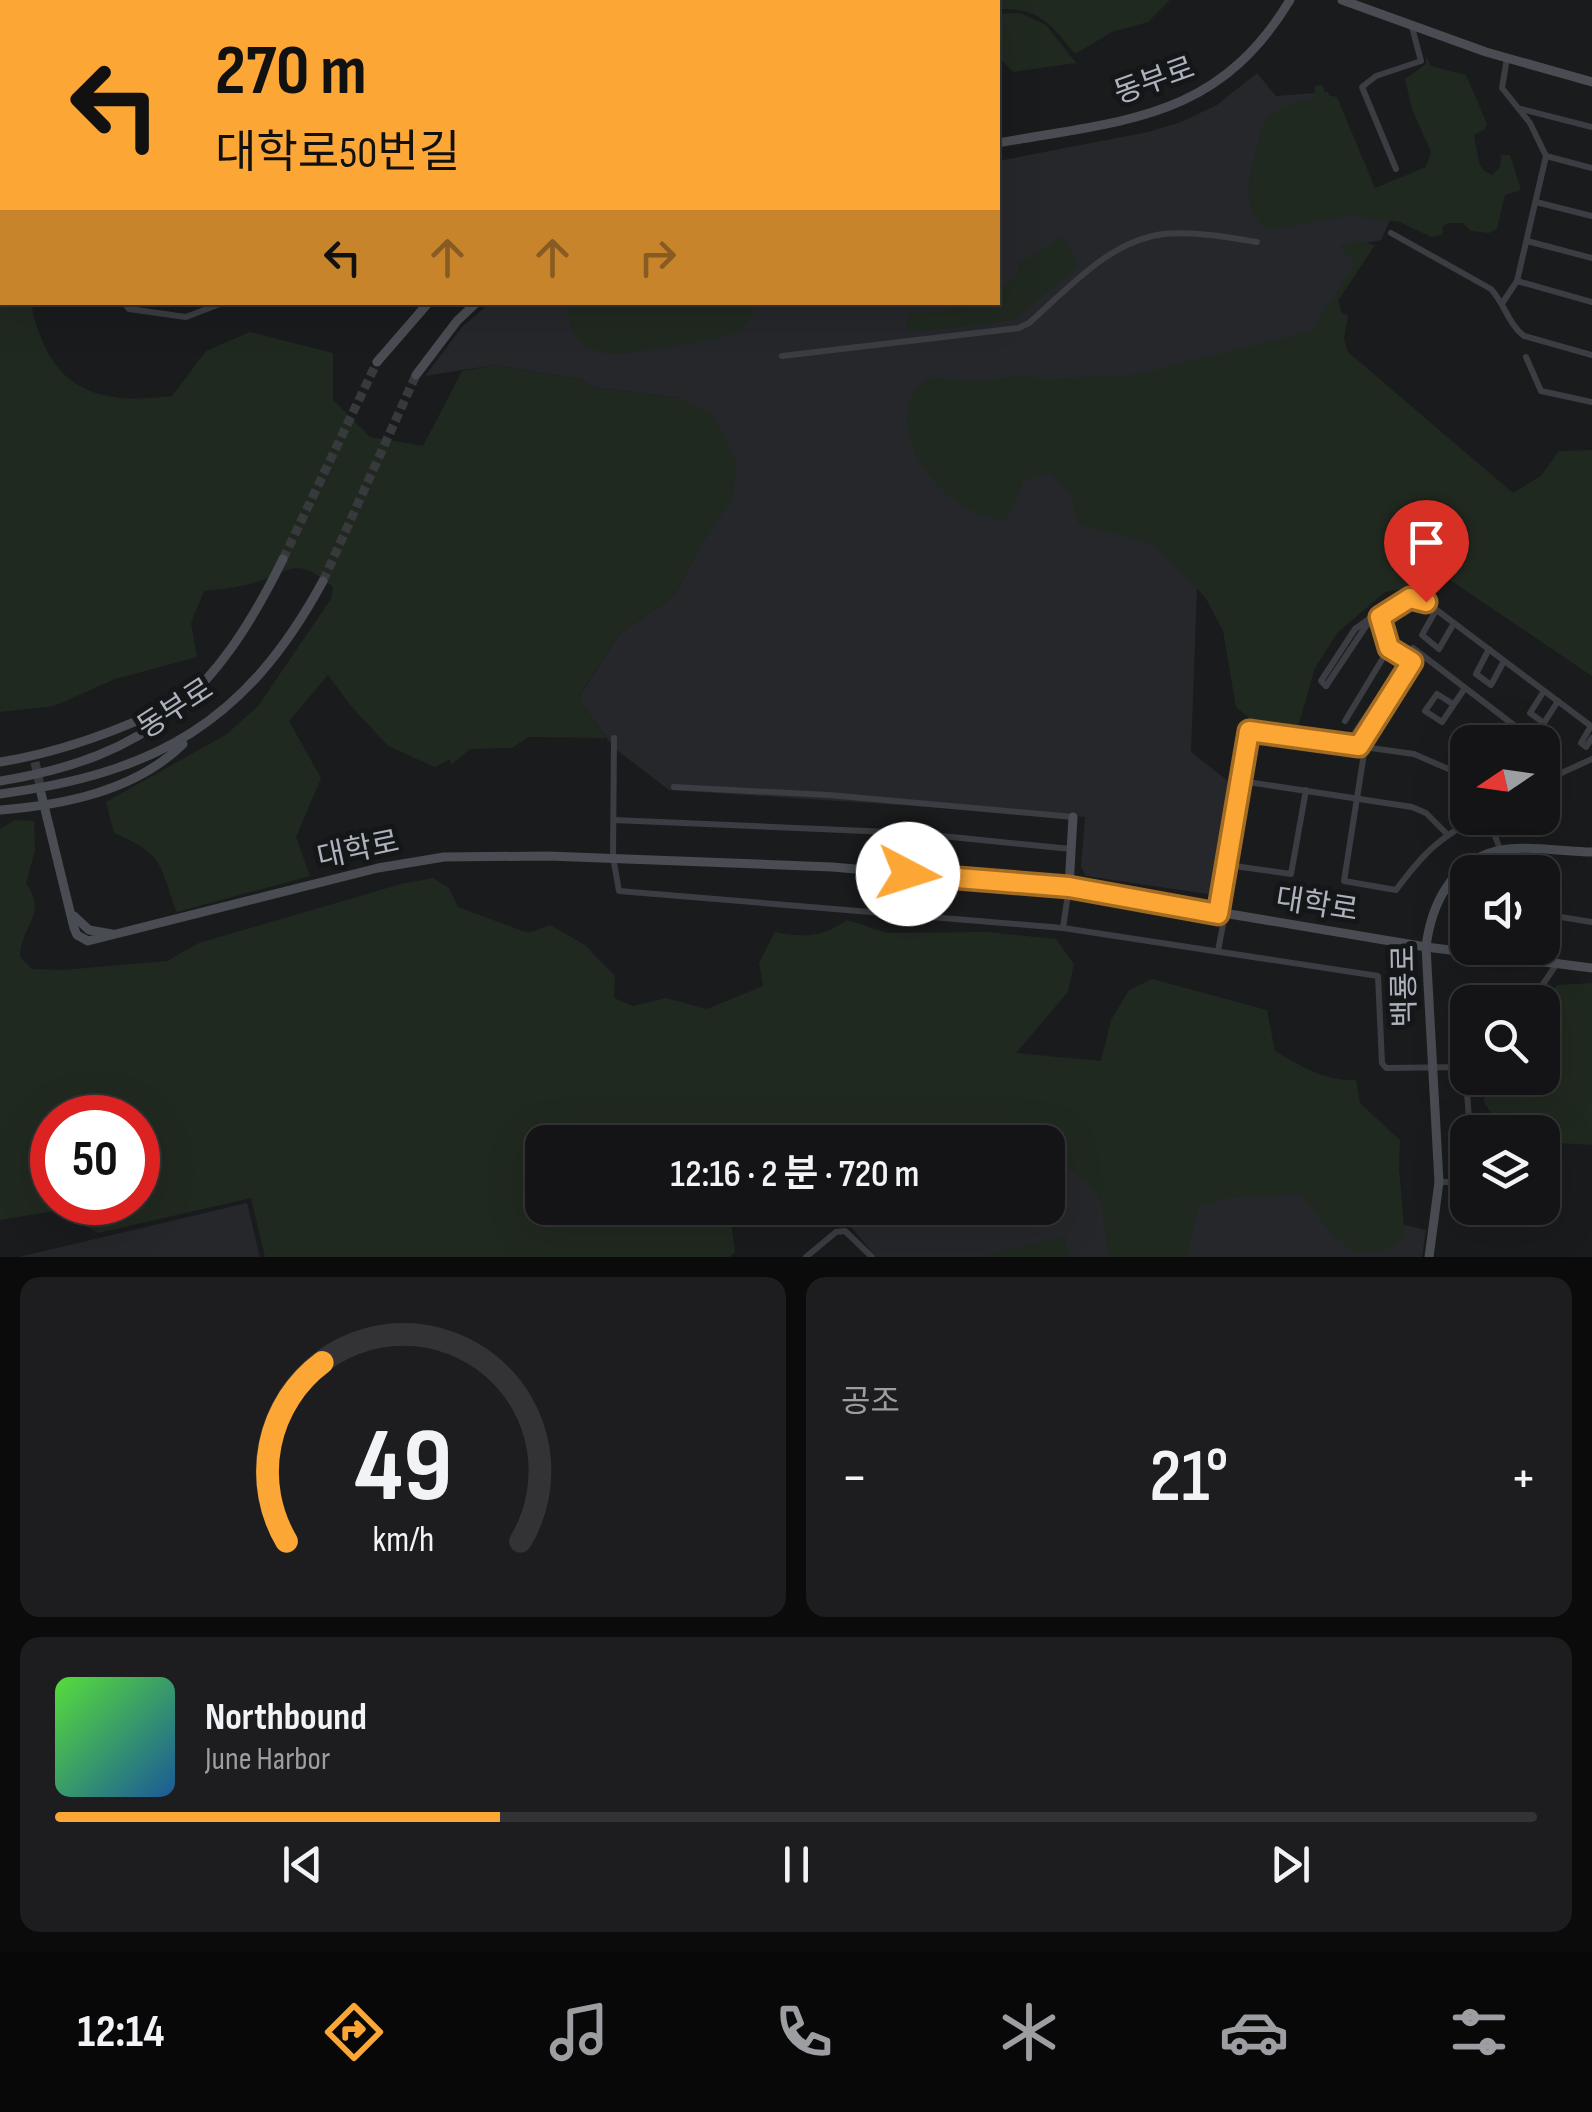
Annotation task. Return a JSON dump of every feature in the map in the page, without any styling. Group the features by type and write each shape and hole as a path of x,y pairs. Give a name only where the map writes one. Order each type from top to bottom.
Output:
{"main road":[{"name":"동부로","path":"1000,143 1126,120 1173,106 1212,87 1245,62 1268,36 1290,0"},
{"path":"1342,0 1506,58 1592,82"},
{"path":"377,362 425,305"},
{"path":"416,375 474,305"},
{"name":"동부로","path":"0,781 40,774 98,756 164,719 194,694 243,635 283,559"},
{"name":"동부로","path":"0,794 94,778 132,765 195,732 271,662 297,629 323,581"},
{"path":"0,762 35,759 97,738 194,694"},
{"path":"0,810 44,807 89,796 132,779 170,756 195,732"},
{"name":"대학로","path":"41,793 71,912 89,930 120,934 378,868 444,857 613,857 832,867 1069,887 1450,950"},
{"path":"1069,887 1073,817"},
{"path":"1500,850 1592,852"},
{"name":"백룡로","path":"1484,855 1500,850"},
{"name":"백룡로","path":"1429,1257 1439,1182 1426,947 1429,923 1439,896 1450,882"},
{"name":"대학로","path":"1560,962 1592,968"}],"street":[{"path":"1396,169 1362,87 1376,76 1421,60 1412,26"},
{"path":"1503,302 1517,281 1546,156 1530,123 1502,88 1506,58"},
{"path":"1518,108 1592,127"},
{"path":"1546,156 1592,168"},
{"path":"1536,202 1592,216"},
{"path":"782,356 1019,328 1100,261 1136,242 1162,234 1257,242"},
{"path":"1391,234 1491,290 1524,336 1592,355"},
{"path":"1527,242 1592,258"},
{"path":"1517,281 1592,302"},
{"path":"126,305 130,309 186,318 217,305"},
{"path":"1526,357 1541,391 1592,402"},
{"path":"1592,724 1422,597 1412,594 1402,595 1355,629 1320,684 1326,686 1366,626 1410,598 1426,602 1591,726 1581,743 1586,747 1592,738"},
{"path":"1436,610 1422,634 1439,648 1454,623"},
{"path":"1380,617 1389,648 1409,660"},
{"path":"1345,721 1389,648"},
{"path":"1489,649 1476,674 1490,685 1504,661"},
{"path":"1347,744 1409,660 1418,655 1511,725"},
{"path":"1409,660 1362,746 1344,881 1396,890 1418,860 1450,831"},
{"path":"1453,704 1437,694 1425,712 1442,722 1464,689"},
{"path":"1544,690 1530,712 1544,723 1558,701"},
{"path":"614,738 613,857 619,891 1063,928 1218,951 1249,731 1414,754 1450,770"},
{"path":"1560,774 1592,759"},
{"path":"1241,781 1412,807 1426,813 1446,833"},
{"path":"674,787 829,795 1073,817"},
{"path":"1227,866 1291,874 1306,790"},
{"path":"614,820 912,833 1071,849"},
{"path":"904,914 912,833"},
{"path":"1494,835 1500,850"},
{"path":"1063,928 1069,887"},
{"path":"1560,917 1592,922"},
{"name":"백룡로","path":"1218,951 1378,976 1382,1063 1386,1068 1432,1067"},
{"path":"1432,1067 1450,1066"},
{"path":"1439,1182 1450,1182"},
{"path":"806,1257 836,1232 845,1231 872,1257"}],"shaded area":[{"path":"1000,0 1170,0 1148,22 1112,32 1075,54 1043,20 1000,9"},
{"path":"1020,13 1046,25 1076,63 1013,72 1000,58 1000,14"},
{"path":"1426,56 1431,66 1466,75 1487,124 1474,135 1484,171 1492,175 1500,167 1501,155 1510,155 1521,190 1505,195 1497,229 1489,233 1471,231 1463,223 1448,223 1443,226 1442,235 1431,237 1400,222 1350,215 1270,230 1260,222 1253,213 1249,191 1262,126 1275,112 1315,98 1315,86 1322,85 1327,95 1337,97 1375,188 1426,167 1431,152 1412,109 1405,79 1426,64"},
{"path":"1257,73 1276,96 1328,92 1354,178 1391,218 1381,240 1367,243 1287,374 1202,451 1191,752 1232,784 1216,890 1207,894 1086,876 1081,867 1085,817 669,790 614,748 578,699 619,634 674,596 700,547 679,398 592,387 579,379 495,365 425,376 463,326 488,305 1000,305 1000,161 1148,132 1217,105"},
{"path":"1062,236 1079,265 1014,320 907,330 907,313 942,312 964,305 1000,305 1000,288 1018,275 1018,264"},
{"path":"1359,241 1375,245 1338,301 1342,313 1348,315 1344,339 1348,352 1513,493 1541,476 1559,451 1592,450 1592,676 1450,580 1385,592 1338,632 1315,668 1298,727 1254,722 1236,707 1223,631 1205,597 1152,544 1078,524 1070,494 1050,472 1023,482 1007,520 987,517 947,494 917,457 909,436 907,414 913,393 930,377 974,381 1025,376 1049,379 1134,375 1311,331 1352,268 1353,262 1340,245"},
{"path":"0,305 32,305 42,340 65,375 95,393 113,397 172,396 206,351 250,332 333,353 333,400 370,437 423,446 462,371 495,365 579,379 592,387 679,398 711,413 737,463 732,500 700,547 674,596 619,634 578,698 606,738 528,737 512,748 470,749 451,765 450,759 435,767 388,746 328,675 289,721 321,778 296,837 310,876 177,912 158,862 143,848 114,833 106,802 227,734 258,706 331,599 333,587 310,571 294,568 247,585 204,591 191,623 197,657 115,679 54,706 0,712"},
{"path":"567,305 758,305 747,323 728,335 622,353 590,348 578,339 570,325"},
{"path":"15,820 34,821 35,850 26,883 35,904 20,957 32,969 167,961 199,943 433,878 449,888 458,907 528,933 550,925 585,945 615,976 614,998 633,1006 666,998 707,1009 763,986 759,963 775,932 813,935 847,920 887,933 987,932 1056,939 1074,964 1068,992 1016,1053 1101,1061 1111,1020 1129,990 1152,979 1267,1010 1275,1051 1324,1075 1356,1080 1360,1103 1400,1140 1405,1238 1386,1250 1355,1253 1330,1232 1301,1194 1229,1198 1198,1207 1186,1257 1109,1257 1101,1202 1087,1183 1065,1166 1065,1125 525,1125 525,1225 731,1225 735,1252 730,1257 265,1257 251,1198 160,1219 160,1095 30,1095 30,1215 0,1220 0,829"},
{"path":"1592,983 1592,1145 1560,1143 1560,1115 1492,1115 1483,1100 1487,1095 1560,1095 1557,985"},
{"path":"1065,1146 1305,1183 1401,1224 1426,1230 1422,1257 876,1257 849,1225 1065,1225"},
{"path":"247,1203 260,1257 19,1257 160,1225"},
{"path":"85,1225 133,1225 98,1233"},
{"path":"1065,1237 1069,1257 978,1257"}],"tunnel":[{"path":"283,559 377,362"},
{"path":"323,581 416,375"},
{"path":"35,762 41,790"}],"route":[{"path":"908,874 1069,887 1218,914 1249,731 1359,746 1412,662 1389,648 1380,617 1410,598 1426,602"}]}
